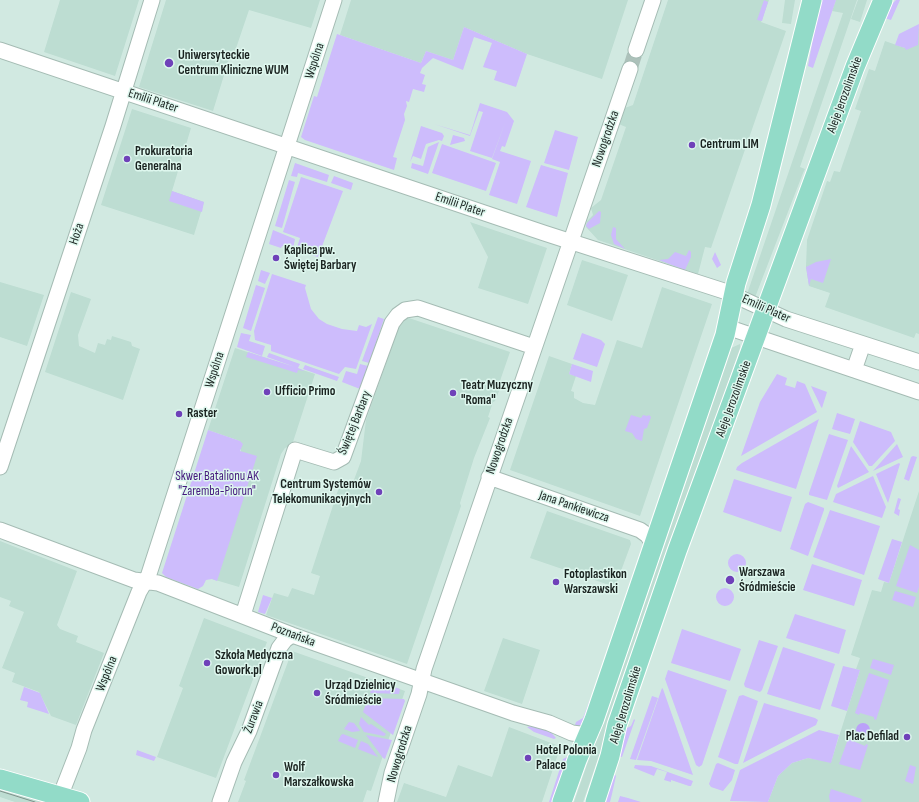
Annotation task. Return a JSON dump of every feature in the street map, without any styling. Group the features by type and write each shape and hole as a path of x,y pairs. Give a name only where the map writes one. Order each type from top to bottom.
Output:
{"main road":[{"path":"803,0 807,21"},
{"name":"Aleje Jerozolimskie","path":"562,802 589,732 654,545 727,326 733,294 761,205 812,0"},
{"name":"Aleje Jerozolimskie","path":"595,802 610,756 617,725 675,558 861,52 883,0"},
{"path":"0,779 60,799 80,802"}],"street":[{"name":"Hoża","path":"0,467 152,0"},
{"name":"Wspólna","path":"60,799 80,748 84,730 144,582 148,576 334,0"},
{"path":"636,50 653,0"},
{"name":"Emilii Plater","path":"0,50 733,294 786,319 919,362"},
{"name":"Nowogrodzka","path":"386,802 392,773 489,476 630,69"},
{"name":"Świętej Barbary","path":"243,615 295,450 334,462 339,461 343,457 392,323 398,315 405,310 418,308 534,347"},
{"name":"Emilii Plater","path":"727,326 919,392"},
{"path":"854,370 863,344"},
{"name":"Jana Pankiewicza","path":"489,476 640,530 647,535 654,545"},
{"name":"Poznańska","path":"0,530 144,582 154,582 243,615 292,636 534,720 549,723 572,733 580,734 589,732"},
{"name":"Żurawia","path":"220,802 234,762 250,727 279,648 285,640 292,636"}],"shaded area":[{"path":"60,0 139,0 115,76 44,52"},
{"path":"166,0 320,0 311,28 249,10 232,60 229,59 213,111 139,87"},
{"path":"351,0 628,0 602,79 527,54 464,27 453,60 426,51 421,63 340,35"},
{"name":"Centrum LIM","path":"668,0 769,0 761,22 786,31 711,248 705,247 698,274 598,240 586,227 587,221 593,215 591,208 601,200 626,127 616,123 622,109 633,105"},
{"path":"785,0 795,0 791,24 782,23"},
{"path":"836,0 857,0 800,167 805,169 754,300 746,297 843,13 832,11"},
{"path":"858,0 867,0 860,22 851,19"},
{"path":"919,28 919,334 916,333 914,338 825,307 830,293 809,286 806,267 807,240 827,181 830,182 834,171 840,172 861,111 855,109 869,69 875,71 885,41 905,48"},
{"path":"132,109 191,128 172,191 204,202 194,235 101,205"},
{"path":"470,222 547,248 528,304 478,288 488,257"},
{"path":"582,260 628,275 612,321 567,305"},
{"path":"0,282 44,295 27,346 0,337"},
{"path":"662,287 712,304 640,516 510,470 549,356 572,364 569,374 576,376 571,391 574,392 574,398 583,403 595,405 617,340 642,348"},
{"path":"71,292 91,299 78,335 79,346 95,353 98,343 105,345 107,339 111,340 112,336 131,342 132,346 140,349 123,400 45,372"},
{"path":"406,317 510,352 499,385 501,386 495,401 493,402 488,417 490,418 474,458 460,503 461,506 407,664 266,615 274,593 288,597 292,588 314,595 320,576 311,573 341,481 352,485 361,461 366,420 401,321 404,321"},
{"path":"740,344 740,348 583,802 574,802 731,348"},
{"path":"235,348 315,374 292,445 285,448 281,454 239,587 212,579 244,481 240,441 208,430"},
{"path":"919,491 919,802 768,802 778,776 792,763 808,758 831,762 860,670 856,669 860,658 851,655 872,590 881,592 884,582 889,583"},
{"path":"547,511 630,540 631,544 615,587 530,558"},
{"path":"0,541 77,571 57,625 60,629 78,636 76,642 104,653 76,725 51,716 39,692 12,682 15,673 2,668 24,612 9,606 11,601 0,597"},
{"path":"204,618 267,642 216,778 157,757 183,688 179,686"},
{"path":"503,638 540,650 522,704 484,691"},
{"path":"292,651 405,691 371,791 367,790 363,802 238,802 246,781 244,780"},
{"path":"863,723 868,725 870,730 868,735 863,737 858,735 856,730 858,725"},
{"name":"Hotel Polonia Palace","path":"509,727 559,746 559,751 542,802 397,802 404,783 446,797 458,765 492,777"},
{"path":"0,789 42,802 15,802 0,797"}],"green space":[{"path":"764,0 768,2 762,21 757,20"},
{"path":"820,0 836,0 813,68 808,66"},
{"path":"896,0 900,0 891,20 884,18 890,6"},
{"path":"919,24 918,45 906,50 905,48 895,45 899,34"},
{"path":"464,27 527,54 516,87 494,80 497,71 483,67 492,43 474,37 463,70 433,58 422,68 420,73 425,75 422,84 426,85 424,92 413,89 409,102 406,101 407,106 404,114 405,120 393,157 397,158 394,170 305,140 301,137 314,96 317,97 337,34 421,63 426,51 453,60"},
{"path":"480,103 507,112 514,121 505,147 502,146 500,151 531,161 517,204 489,195 500,162 492,159 506,120 492,158 470,151 483,112 479,111 470,136 434,124 470,135"},
{"path":"421,126 442,133 444,136 442,141 439,140 426,144 421,159 413,156 410,162"},
{"path":"555,130 578,137 569,170 544,163"},
{"path":"453,135 464,138 465,141 450,145"},
{"path":"439,142 428,174 408,167 411,168 412,163 423,166 428,147"},
{"path":"442,144 496,163 486,191 432,173"},
{"path":"295,163 329,175 327,182 298,173 297,177 291,176"},
{"path":"541,165 568,173 557,217 526,207"},
{"path":"334,176 353,183 351,190 331,183"},
{"path":"301,177 343,191 318,257 296,250 300,238 283,232"},
{"path":"289,180 295,182 282,228 275,226"},
{"path":"172,191 204,202 202,212 169,201"},
{"path":"599,211 601,212 600,223 589,229 586,226 587,223"},
{"path":"613,227 616,228 616,239 625,249 614,244 611,235"},
{"path":"273,230 295,239 293,249 282,246 281,248 269,244"},
{"path":"689,250 691,252 691,257 685,270 659,260 668,259 675,252 686,256"},
{"path":"715,252 721,265 717,268 712,259"},
{"path":"831,259 823,283 811,279 809,286 806,267 816,262"},
{"path":"261,270 270,273 265,284 258,281"},
{"path":"272,274 306,285 305,288 311,309 319,319 327,324 342,329 357,331 359,325 366,327 372,324 356,369 345,367 339,374 271,351 271,345 255,340 254,331"},
{"path":"256,285 265,288 251,331 243,328"},
{"path":"378,317 384,319 369,363 362,361"},
{"path":"241,333 251,335 249,341 265,346 262,356 237,347"},
{"path":"582,333 601,340 605,344 597,367 573,359"},
{"path":"248,352 295,367 267,357 269,353 300,364 298,368 305,371 298,370 297,373 246,357"},
{"path":"360,364 368,366 360,389 342,382 346,371 357,374"},
{"path":"572,364 593,371 591,382 569,374"},
{"path":"305,365 339,377 337,381 303,369"},
{"path":"777,374 787,378 785,385 795,388 797,381 805,384 817,412 741,456 760,402"},
{"path":"811,386 827,392 822,408 821,407"},
{"path":"837,413 855,419 850,434 832,429"},
{"path":"631,415 641,418 643,415 649,415 651,417 647,428 644,429 642,441 636,439 632,433 625,431"},
{"path":"819,419 796,489 736,470 742,463"},
{"path":"860,421 891,432 895,441 872,466 869,466 853,442"},
{"name":"Skwer Batalionu AK \"Zaremba-Piorun\"","path":"208,430 240,441 243,444 240,451 257,456 246,490 241,489 240,492 245,494 217,581 212,579 206,580 203,586 198,589 166,577 162,573"},
{"path":"829,434 848,440 827,500 809,495 809,493"},
{"path":"897,444 903,457 873,471"},
{"path":"851,446 869,472 838,488 837,486"},
{"path":"911,457 917,457 909,481 904,479"},
{"path":"899,463 900,464 888,503 876,474"},
{"path":"873,476 886,507 882,518 833,502 836,494"},
{"path":"734,479 792,497 781,532 723,512"},
{"path":"898,498 901,499 898,509 900,510 899,516 894,513"},
{"path":"808,502 824,508 824,510 808,556 790,549 805,504"},
{"path":"830,510 880,526 864,575 813,557"},
{"path":"892,539 902,542 889,583 878,579"},
{"path":"910,545 919,550 919,587 917,593 896,586"},
{"path":"737,554 741,555 745,559 745,567 741,571 737,572 733,571 729,567 728,563 729,559 733,555"},
{"path":"812,564 862,580 854,606 803,590"},
{"path":"721,588 729,588 734,593 732,604 729,606 721,606 716,601 716,593"},
{"path":"895,591 916,597 913,607 892,600"},
{"path":"263,595 272,598 265,614 258,612"},
{"path":"795,614 846,630 839,654 786,638"},
{"path":"682,629 741,649 730,681 671,663"},
{"path":"759,640 778,646 760,692 745,687 744,684"},
{"path":"783,647 835,664 820,710 767,694"},
{"path":"873,659 894,665 891,675 870,668"},
{"path":"843,666 860,670 847,711 831,706"},
{"path":"668,670 727,690 702,765 699,767 696,765 665,679"},
{"path":"869,673 889,680 876,720 874,717 855,713"},
{"path":"374,680 400,689 399,694 370,693"},
{"path":"24,687 40,693 49,714 27,707 28,702 20,700"},
{"path":"662,688 693,775 651,761 637,760"},
{"path":"743,695 758,701 738,764 735,764 718,757 739,696"},
{"path":"652,696 658,698 636,760 630,759"},
{"path":"591,697 583,724 574,728 576,722 583,718"},
{"path":"368,698 404,699 405,701 393,735 363,712"},
{"path":"764,703 818,720 816,725 743,763"},
{"path":"361,717 369,725 371,724 386,734 384,736 364,732 359,724"},
{"path":"634,719 635,720 622,757 618,756 625,729 631,726"},
{"path":"349,722 354,723 360,731 352,732 344,729"},
{"path":"535,725 548,729 556,738 554,739 534,732 527,727"},
{"path":"819,730 839,735 831,763 808,758 792,763 778,776 768,802 730,801 740,770"},
{"path":"343,734 358,740 355,748 338,741"},
{"path":"366,735 392,740 385,759 383,758"},
{"path":"848,739 865,746 866,744 868,745 860,770 839,764"},
{"path":"361,741 368,744 378,757 358,749"},
{"path":"137,750 156,757 154,761 136,755"},
{"path":"569,757 554,802 549,802 563,759"},
{"path":"718,763 735,770 732,780 723,791 711,787 709,784 716,764"},
{"path":"635,765 651,766 693,781 691,786 671,780 671,782 664,780 667,772 657,769 654,776 634,768"},
{"path":"910,765 916,767 913,784 905,781"},
{"path":"613,772 616,776 612,794 610,802 606,802"},
{"path":"831,789 862,799 861,802 830,802 829,796"},
{"path":"620,796 628,798 641,802 618,802"}],"tunnel":[{"path":"630,69 636,50"}],"tram line":[{"path":"0,791 35,802"}],"place":[{"name":"Uniwersyteckie Centrum Kliniczne WUM","path":"169,63"},
{"name":"Centrum LIM","path":"692,145"},
{"name":"Prokuratoria Generalna","path":"127,159"},
{"name":"Kaplica pw. Świętej Barbary","path":"276,258"},
{"name":"Ufficio Primo","path":"267,392"},
{"name":"Teatr Muzyczny \"Roma\"","path":"453,393"},
{"name":"Raster","path":"179,414"},
{"name":"Centrum Systemów Telekomunikacyjnych","path":"379,492"},
{"name":"Warszawa Śródmieście","path":"730,580"},
{"name":"Fotoplastikon Warszawski","path":"556,582"},
{"name":"Szkoła Medyczna Gowork.pl","path":"207,663"},
{"name":"Urząd Dzielnicy Śródmieście","path":"317,693"},
{"name":"Plac Defilad","path":"907,737"},
{"name":"Hotel Polonia Palace","path":"528,758"},
{"name":"Wolf Marszałkowska","path":"276,775"}]}
